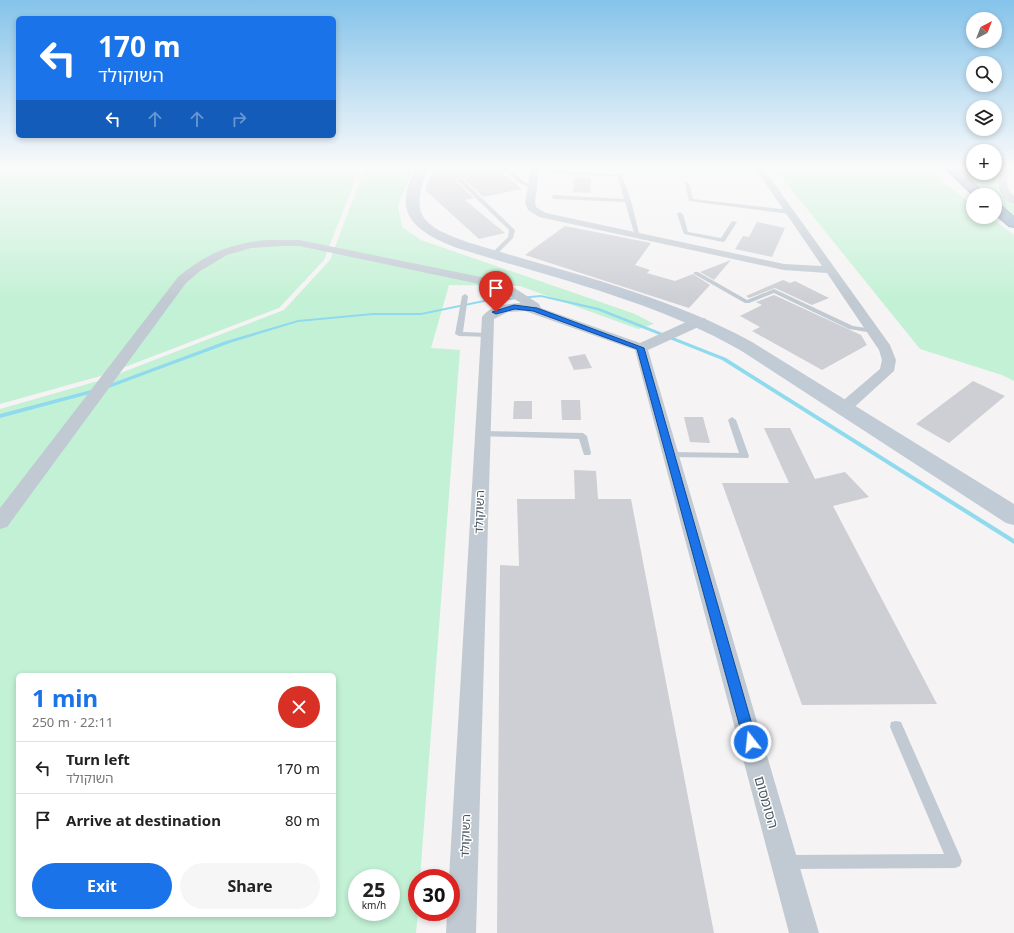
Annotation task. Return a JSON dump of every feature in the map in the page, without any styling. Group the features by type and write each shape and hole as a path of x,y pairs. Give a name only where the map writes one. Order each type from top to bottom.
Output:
{"highway":[{"path":"1002,214 1014,223"}],"street":[{"path":"413,212 426,227 437,234 494,254 653,303 713,327 746,346 1014,516"},
{"path":"537,212 542,215 784,267 830,270"},
{"path":"790,212 890,357 890,365 887,371 844,408"},
{"path":"0,522 182,280 205,261 217,255 252,244 275,242 299,243 487,282 509,290 542,312"},
{"name":"השוקולד","path":"461,933 488,317 496,312 514,307 526,307 640,348"},
{"path":"640,348 700,322"},
{"name":"הסומסום","path":"640,348 804,933"}],"lane":[{"path":"494,212 512,230 511,237 494,254"},
{"path":"631,212 638,236"},
{"path":"680,214 686,233 723,240"},
{"path":"727,255 723,240 734,222"},
{"path":"696,273 747,302 774,291 851,328 873,331"},
{"path":"465,296 459,334 487,335"},
{"path":"671,455 745,456 732,420"},
{"path":"483,434 583,436 587,453"},
{"path":"784,862 955,861 896,728"}],"green space":[{"path":"0,212 343,212 324,260 279,308 104,375 0,404"},
{"path":"348,212 399,212 402,227 421,240 635,314 654,324 638,329 520,286 449,285 431,348 460,350 421,869 408,869 408,921 417,921 416,933 0,933 0,409 105,379 284,310 330,260"},
{"path":"809,212 966,212 966,224 999,224 1014,235 1014,381 1002,375 920,349"},
{"path":"1006,212 1014,212 1014,218"}],"building":[{"path":"449,212 479,212 505,233 479,239"},
{"path":"757,222 785,228 772,257 735,249 743,236 749,237"},
{"path":"565,226 651,243 635,265 650,270 647,273 675,281 693,274 710,285 689,308 525,255"},
{"path":"731,260 714,280 700,272"},
{"path":"783,280 790,283 795,281 829,298 812,305 775,288 749,298 746,296"},
{"path":"774,295 861,335 867,345 822,370 752,331 760,327 740,316 762,305 756,302"},
{"path":"585,354 592,368 574,370 568,357"},
{"path":"973,381 1005,396 949,443 916,424"},
{"path":"561,400 580,400 581,420 562,420"},
{"path":"514,401 532,401 532,419 513,419"},
{"path":"684,417 703,417 710,443 690,442"},
{"path":"764,428 790,428 815,479 845,472 869,497 833,506 937,704 802,705 722,483 789,483"},
{"path":"574,470 596,471 598,499 631,499 714,933 497,933 500,565 519,566 517,499 575,499"}],"waterway":[{"path":"104,388 228,342 298,321 373,314 421,314 484,301 541,296 598,309 724,359 1014,542"},
{"path":"0,416 95,391"}],"route":[{"path":"496,312 505,308 514,307 535,309 640,348 751,742"}]}
